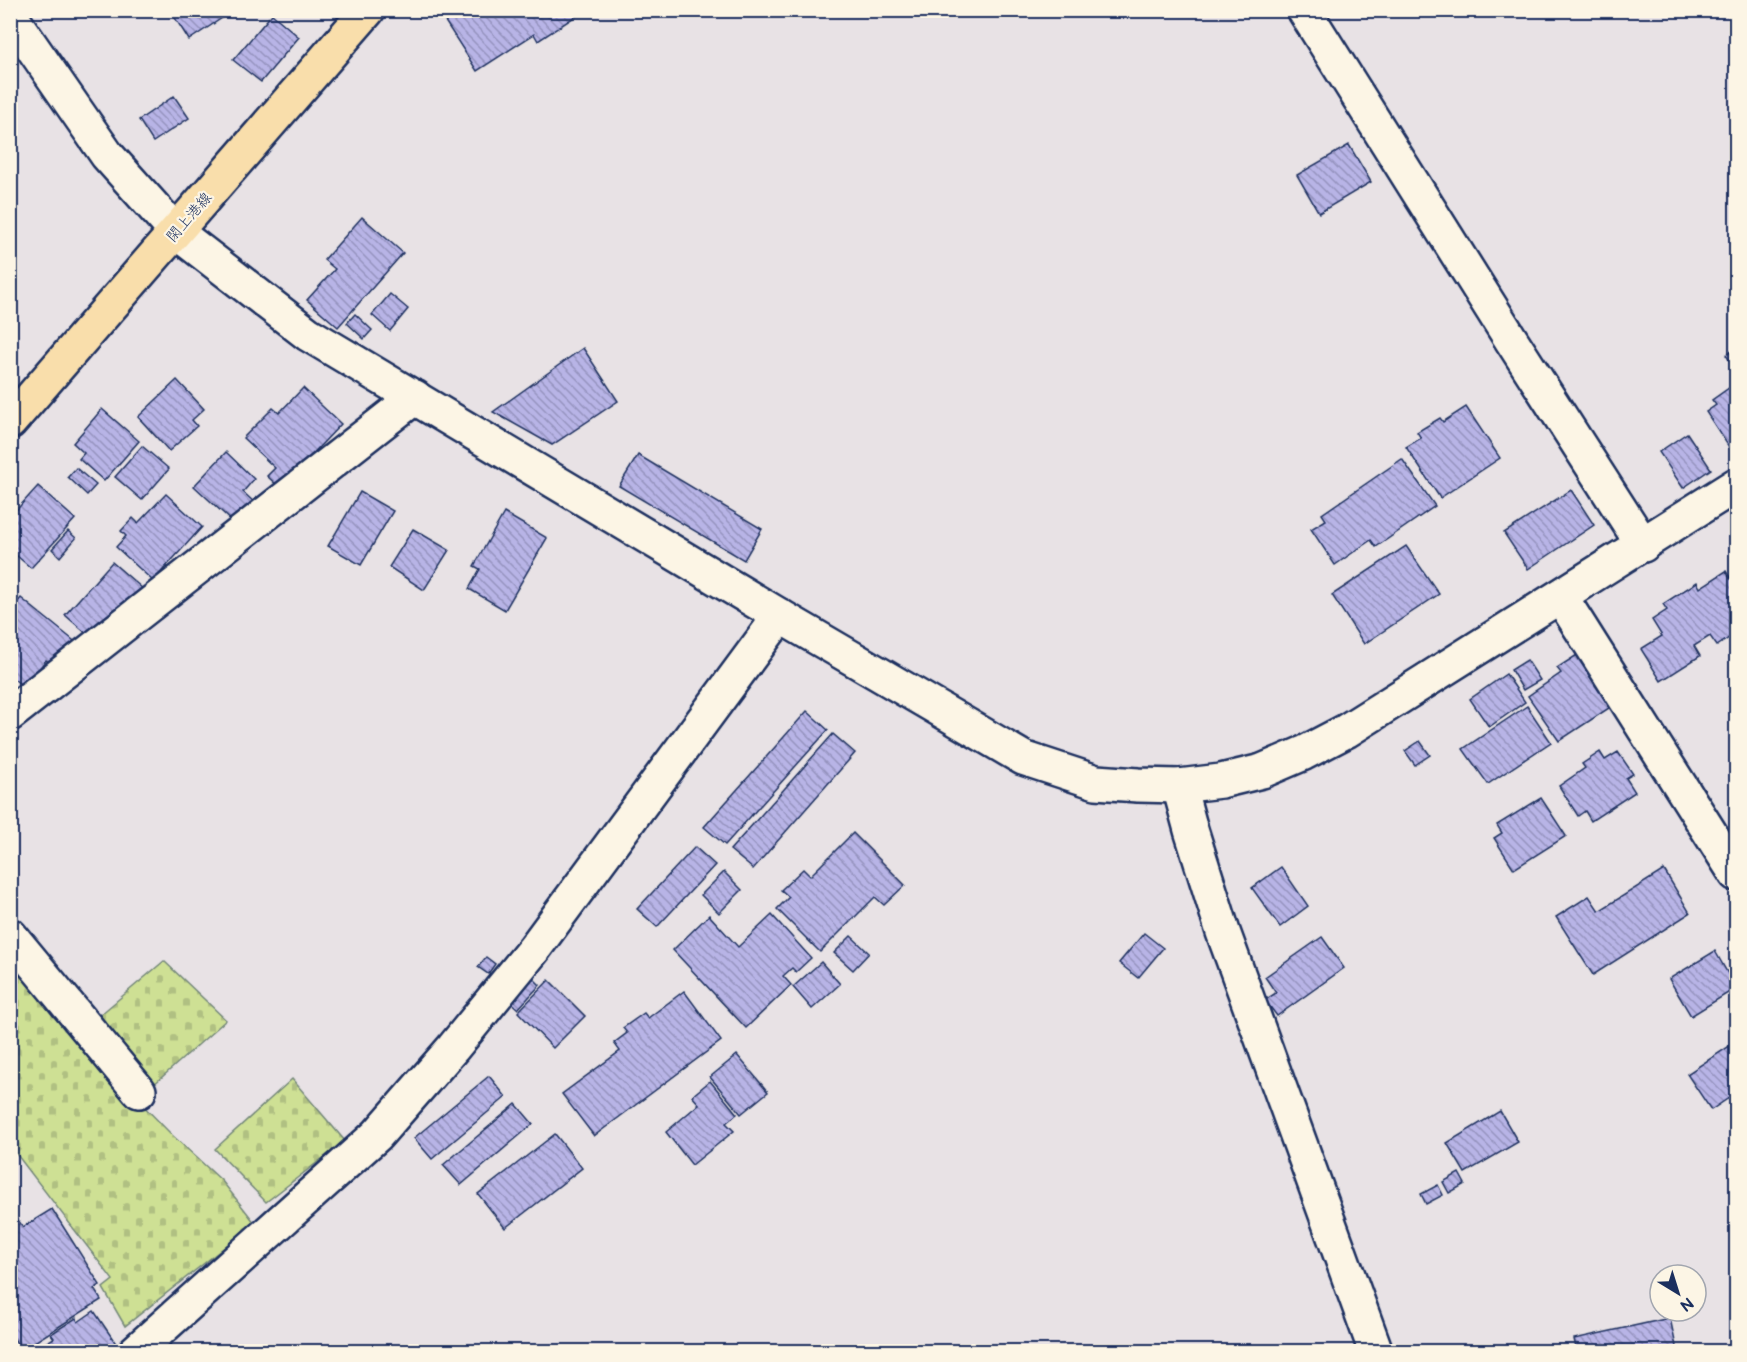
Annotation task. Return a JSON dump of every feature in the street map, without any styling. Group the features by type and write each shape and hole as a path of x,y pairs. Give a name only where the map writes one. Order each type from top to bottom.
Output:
{"main road":[{"name":"閖上港線","path":"10,422 368,10"}],"street":[{"path":"1304,10 1643,545"},
{"path":"10,15 107,155 176,232 308,334 780,616 1023,758 1096,782 1179,786 1221,781 1262,771 1304,753 1346,731 1737,485"},
{"path":"10,714 415,397"},
{"path":"1561,597 1737,874"},
{"path":"135,1352 377,1135 453,1048 534,949 780,616"},
{"path":"1179,786 1223,932 1376,1352"},
{"path":"10,935 139,1091"}],"green space":[{"path":"11,954 76,1037 172,1135 222,1181 255,1223 125,1326 103,1288 113,1280 11,1147"},
{"path":"164,961 226,1020 152,1086 94,1020"},
{"path":"292,1079 345,1141 266,1202 215,1149"}],"building":[{"path":"170,10 234,10 189,40"},
{"path":"448,10 585,10 538,41 534,34 477,71 441,15"},
{"path":"272,14 299,37 261,82 233,60"},
{"path":"174,96 189,118 153,142 139,120"},
{"path":"1349,145 1371,182 1319,213 1297,175"},
{"path":"362,217 403,253 338,327 307,300 335,269 324,260"},
{"path":"390,294 408,309 390,331 372,315"},
{"path":"355,314 372,330 364,339 347,323"},
{"path":"583,348 618,401 552,445 493,412"},
{"path":"1736,348 1736,370 1726,355"},
{"path":"177,380 204,409 192,420 197,426 169,451 138,417"},
{"path":"1736,383 1736,450 1733,453 1706,412 1716,405 1712,400"},
{"path":"303,388 341,424 280,488 267,476 275,468 243,438 273,408 279,413"},
{"path":"1466,407 1500,458 1440,498 1406,447 1421,438 1417,432 1440,418 1443,422"},
{"path":"102,409 139,441 104,481 79,459 84,453 73,443"},
{"path":"1687,433 1711,469 1683,488 1659,452"},
{"path":"142,446 169,469 142,500 115,477"},
{"path":"226,452 254,479 243,492 255,503 235,524 194,486"},
{"path":"638,455 762,529 744,560 619,486"},
{"path":"1402,459 1435,506 1376,547 1371,540 1335,565 1311,529 1326,520 1322,514"},
{"path":"76,468 96,485 87,495 68,477"},
{"path":"38,486 75,519 31,568 10,550 10,517"},
{"path":"1571,490 1594,525 1528,569 1504,533"},
{"path":"360,492 393,511 361,565 328,546"},
{"path":"166,494 202,527 153,581 116,547 126,536 121,531 133,518 138,523"},
{"path":"504,513 547,538 505,610 469,589 480,569 474,566"},
{"path":"413,529 449,550 424,590 389,567"},
{"path":"68,531 76,538 60,557 52,549"},
{"path":"1406,546 1439,594 1364,644 1332,595"},
{"path":"112,562 143,589 96,642 65,615"},
{"path":"1726,571 1736,587 1736,633 1717,646 1710,636 1694,646 1700,656 1661,681 1641,649 1662,636 1652,620 1667,610 1663,604 1697,582 1700,588"},
{"path":"21,598 78,644 58,669 46,660 24,687 10,676 10,611"},
{"path":"1577,655 1612,706 1559,741 1528,696 1561,673 1557,668"},
{"path":"1527,660 1540,680 1523,690 1511,670"},
{"path":"1506,674 1525,702 1489,727 1470,699"},
{"path":"1527,706 1551,742 1488,784 1463,749"},
{"path":"807,711 828,730 725,845 704,827"},
{"path":"833,734 855,753 753,869 730,850"},
{"path":"1420,741 1430,755 1415,765 1405,751"},
{"path":"1600,752 1605,760 1618,752 1633,774 1626,778 1635,792 1591,821 1585,811 1578,816 1559,786 1585,768 1582,764"},
{"path":"1541,798 1566,836 1514,869 1494,838 1502,833 1497,825"},
{"path":"853,833 905,885 884,905 875,897 820,952 777,909 789,897 781,890 803,869 810,876"},
{"path":"695,847 715,865 657,927 637,909"},
{"path":"1281,867 1308,906 1280,927 1252,888"},
{"path":"1664,870 1690,913 1593,975 1556,917 1589,896 1599,911"},
{"path":"724,872 742,890 719,913 701,895"},
{"path":"709,915 738,947 772,915 811,958 796,972 792,968 783,976 791,985 746,1028 673,950"},
{"path":"1144,933 1163,948 1138,978 1119,963"},
{"path":"851,936 869,953 853,970 834,953"},
{"path":"1322,937 1344,968 1277,1016 1265,1000 1276,993 1265,977"},
{"path":"1715,951 1736,988 1691,1016 1669,979"},
{"path":"486,957 495,964 488,974 478,967"},
{"path":"821,962 840,984 812,1009 793,987"},
{"path":"529,974 540,985 518,1009 506,998"},
{"path":"549,980 585,1016 553,1048 518,1012"},
{"path":"684,991 721,1041 594,1136 562,1094 620,1051 614,1043 627,1033 623,1028 644,1013 648,1018"},
{"path":"1731,1045 1734,1050 1736,1049 1736,1093 1711,1110 1687,1074"},
{"path":"737,1055 768,1092 741,1114 710,1077"},
{"path":"489,1076 506,1097 432,1159 414,1138"},
{"path":"710,1081 737,1114 726,1123 734,1131 692,1165 666,1132 699,1104 692,1096"},
{"path":"516,1104 533,1124 461,1185 443,1165"},
{"path":"1500,1111 1518,1142 1465,1173 1447,1143"},
{"path":"555,1134 582,1168 505,1228 478,1194"},
{"path":"1459,1173 1465,1184 1449,1193 1443,1182"},
{"path":"1438,1185 1443,1195 1426,1204 1421,1194"},
{"path":"52,1209 100,1285 94,1289 101,1300 22,1350 14,1339 10,1341 10,1224 18,1220 23,1227"},
{"path":"94,1311 117,1345 106,1352 36,1352 35,1349 54,1338 51,1334 76,1318 78,1322"},
{"path":"1648,1323 1671,1323 1677,1351 1577,1352 1574,1339"}]}
